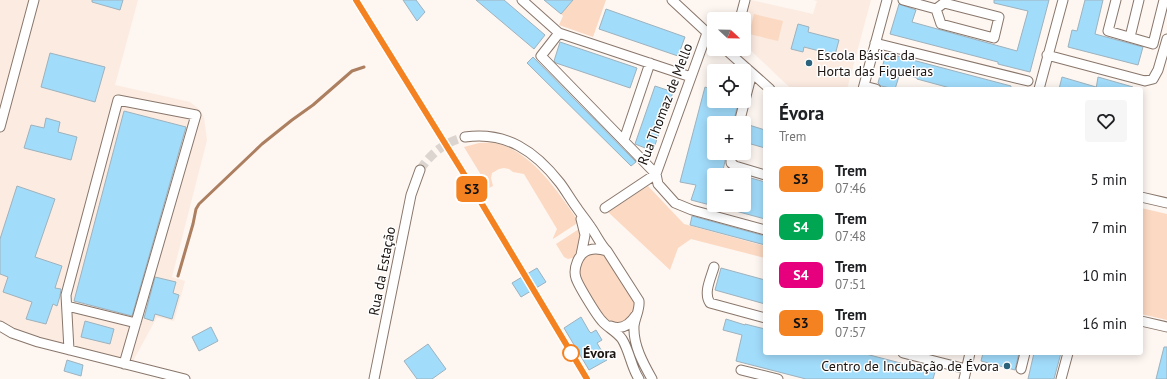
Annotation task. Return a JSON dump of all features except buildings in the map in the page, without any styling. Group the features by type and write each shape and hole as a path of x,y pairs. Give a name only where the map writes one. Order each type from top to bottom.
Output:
{"street":[{"path":"0,127 34,0"},
{"path":"522,0 559,32 691,77"},
{"path":"672,0 707,32"},
{"path":"742,12 745,0"},
{"path":"863,87 887,0"},
{"path":"903,0 936,9 944,4 999,17 994,38 941,24 936,9"},
{"path":"1039,87 1063,0"},
{"path":"1116,0 1108,31 1153,44 1164,0"},
{"path":"1130,37 1139,0"},
{"path":"559,32 541,56 656,174 658,184 675,203 692,210 763,229"},
{"path":"1047,55 1145,82 1153,79 1158,70 1167,39"},
{"path":"875,43 1028,81"},
{"name":"Rua Thomaz de Mello","path":"605,208 656,174 691,77 707,44"},
{"path":"735,56 768,87"},
{"path":"624,140 650,63"},
{"path":"741,116 752,73"},
{"path":"69,350 66,295 118,100 196,115 124,364"},
{"path":"465,137 495,137 520,146 541,163 555,178 607,251 639,301 638,313 634,326 635,338 643,361 652,379"},
{"path":"731,160 731,163 734,166 763,174"},
{"name":"Rua da Estação","path":"374,379 411,195 420,170"},
{"path":"1143,197 1167,203"},
{"path":"577,208 585,229 585,240 581,255 575,266 576,279 600,319 618,334 623,341 639,379"},
{"path":"581,255 589,250 597,249 607,251"},
{"path":"714,267 707,293 707,299 710,303 763,317"},
{"path":"67,306 136,323"},
{"path":"604,323 616,328 621,328 628,324 638,313"},
{"path":"1143,321 1167,327"},
{"path":"0,326 20,336 185,379"},
{"path":"912,355 966,369"},
{"path":"964,379 970,355"},
{"path":"1021,369 1024,355"},
{"path":"1061,379 1067,355"},
{"path":"741,370 778,379"}],"shaded area":[{"path":"0,0 138,0 115,85 190,102 200,110 204,118 207,140 172,277 185,281 174,321 157,317 133,361 51,342 25,334 6,325 0,320"},
{"path":"573,0 606,0 593,37 559,25 563,16 561,14"},
{"name":"Escola Básica da Horta das Figueiras","path":"751,0 813,14 817,1 813,0 871,0 848,87 790,87 751,51 751,12 747,12"},
{"path":"754,14 783,21 778,41 751,34 751,26"},
{"path":"479,143 495,143 508,147 532,163 553,186 579,222 553,239 557,229 524,174 513,172 504,168 499,169 492,173 491,178 493,186 489,188 464,147"},
{"path":"648,186 684,224 763,245 763,257 691,239 678,248 670,270 608,212"},
{"path":"1143,208 1167,214 1167,320 1143,314"},
{"path":"582,227 583,236 576,257 568,259 564,257 556,244"},
{"path":"589,253 606,254 635,301 635,311 621,325 608,322 602,317 579,279 580,263"}],"waterway":[{"path":"178,276 196,209 199,204 262,144 313,105 352,71 364,67"}],"tunnel":[{"path":"420,170 429,158 439,149 451,142 465,137"}],"railway":[{"path":"356,0 464,174 587,379"}],"train":[{"name":"S3","path":"356,0 439,136 464,174 587,379"}],"place":[{"name":"Escola Básica da Horta das Figueiras","path":"809,63"},
{"name":"Évora","path":"571,353"},
{"name":"Centro de Incubação de Évora","path":"1007,366"}]}
